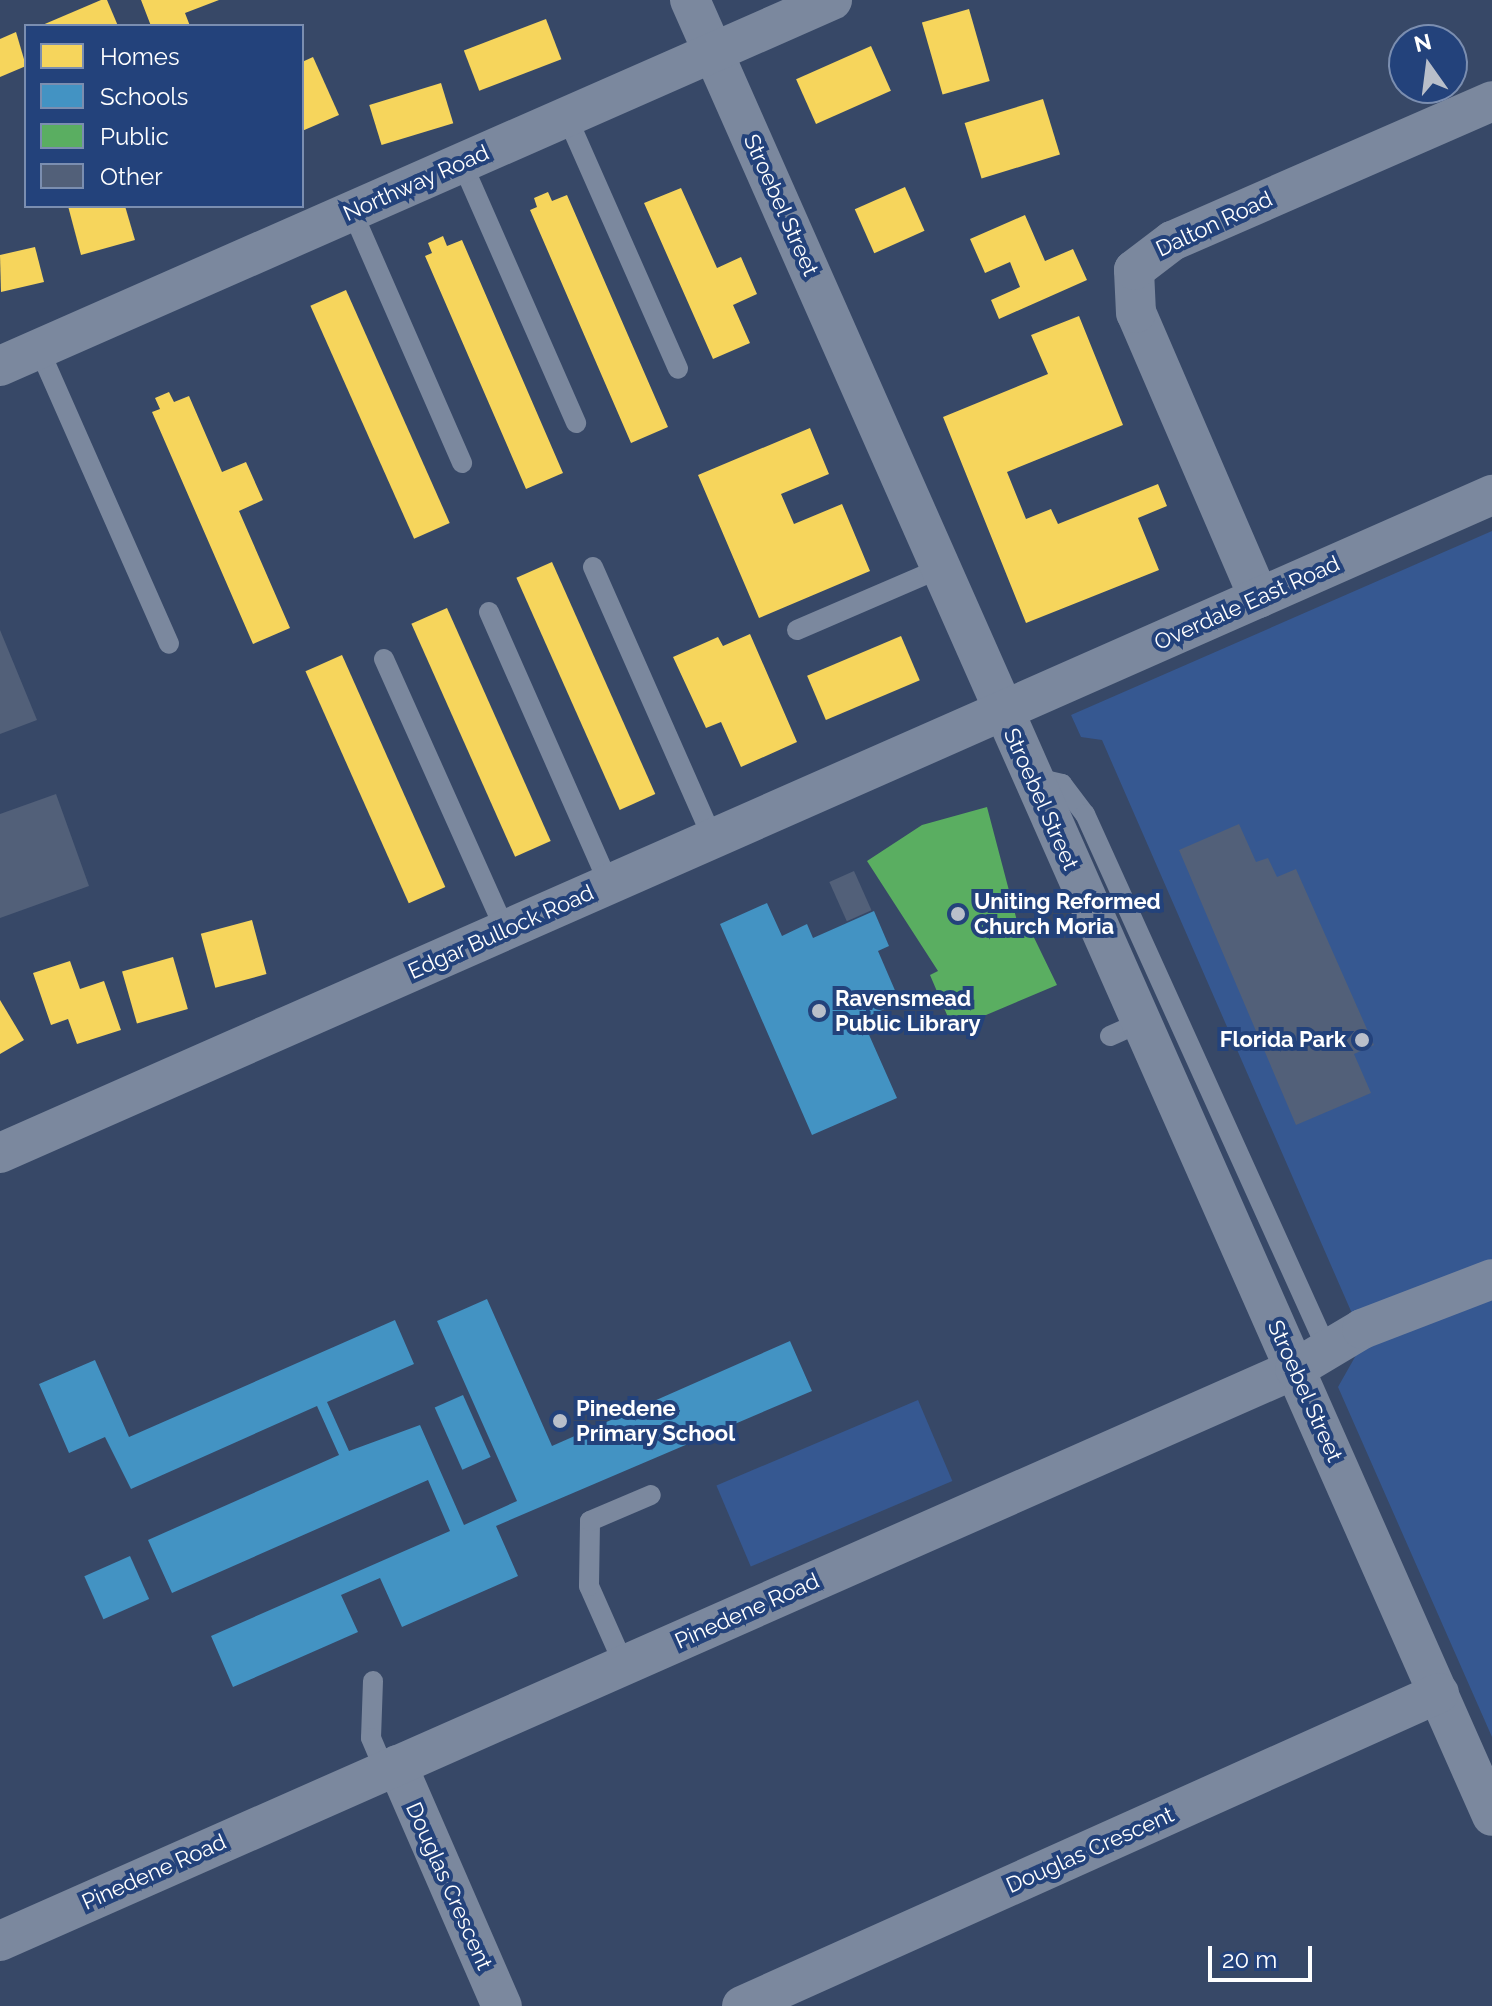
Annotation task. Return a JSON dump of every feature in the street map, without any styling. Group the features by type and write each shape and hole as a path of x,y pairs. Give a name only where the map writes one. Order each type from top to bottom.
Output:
{"street":[{"name":"Stroebel Street","path":"690,0 1032,777 1125,1029 1311,1359 1439,1693 1492,1816"},
{"name":"Northway Road","path":"0,366 832,0"},
{"name":"Dalton Road","path":"1259,598 1136,313 1134,270 1172,241 1492,101"},
{"name":"Overdale East Road","path":"1002,711 1492,495"},
{"name":"Edgar Bullock Road","path":"0,1153 1002,711"},
{"name":"Pinedene Road","path":"0,1941 1492,1279"},
{"name":"Douglas Crescent","path":"742,2006 1439,1693"},
{"name":"Douglas Crescent","path":"391,1768 502,2006"}],"lane":[{"path":"567,117 678,369"},
{"path":"462,163 576,423"},
{"path":"352,211 462,463"},
{"path":"39,349 169,644"},
{"path":"593,567 713,839"},
{"path":"797,630 941,568"},
{"path":"489,612 609,884"},
{"path":"384,659 505,930"},
{"path":"1032,777 1062,784 1085,814 1311,1359"},
{"path":"624,1665 589,1586 590,1521 651,1495"},
{"path":"373,1681 371,1738 391,1768"}],"shaded area":[{"name":"Florida Park","path":"1492,531 1492,1737 1338,1387 1364,1341 1102,740 1081,737 1071,715"},
{"path":"918,1400 952,1481 751,1567 716,1486"}],"building: Homes":[{"path":"107,0 117,24 45,24"},
{"path":"141,0 219,0 185,13 189,24 150,24"},
{"path":"969,9 990,81 943,95 922,23"},
{"path":"546,19 561,59 479,91 464,51"},
{"path":"16,32 24,67 0,77 0,39"},
{"path":"871,46 891,91 816,124 796,79"},
{"path":"313,57 339,115 304,130 304,61"},
{"path":"441,83 453,123 382,145 369,105"},
{"path":"1043,99 1060,154 982,178 965,123"},
{"path":"905,187 925,231 874,253 855,209"},
{"path":"681,188 717,268 741,257 757,294 733,305 750,343 713,359 644,203"},
{"path":"548,192 552,201 567,195 668,427 631,443 530,210 537,207 534,198"},
{"path":"69,208 126,208 135,240 81,255"},
{"path":"1025,215 1045,261 1073,249 1087,280 999,319 991,300 1020,287 1010,262 985,273 970,239"},
{"path":"443,236 447,246 462,240 563,473 526,489 425,256 432,253 428,243"},
{"path":"35,247 44,282 1,292 0,255"},
{"path":"346,290 450,523 414,539 310,306"},
{"path":"1079,316 1123,425 1007,472 1026,519 1051,509 1058,524 1158,484 1167,506 1138,518 1159,570 1026,623 943,417 1048,374 1031,335"},
{"path":"169,392 174,402 189,396 222,472 246,462 263,500 239,511 290,628 253,644 152,412 160,409 155,398"},
{"path":"810,428 829,474 781,494 794,524 842,504 870,571 759,618 698,475"},
{"path":"552,562 655,794 620,810 516,578"},
{"path":"447,608 551,841 515,857 411,624"},
{"path":"750,634 797,742 741,767 721,722 706,728 673,657 718,637 723,646"},
{"path":"901,636 920,680 826,720 807,676"},
{"path":"342,655 445,887 409,903 305,671"},
{"path":"252,920 266,974 215,988 201,934"},
{"path":"173,957 188,1009 137,1024 122,972"},
{"path":"70,961 80,989 104,981 121,1030 77,1044 68,1019 51,1025 33,973"},
{"path":"0,1000 24,1040 0,1054"}],"building: Schools":[{"name":"Ravensmead Public Library","path":"767,903 782,936 807,924 813,938 874,911 889,946 878,951 900,1002 862,1019 897,1098 812,1135 720,924"},
{"path":"487,1299 552,1446 790,1341 812,1391 496,1526 518,1576 402,1627 380,1578 341,1595 358,1632 233,1687 211,1636 450,1531 428,1480 172,1593 148,1540 339,1455 317,1406 131,1489 105,1437 69,1453 39,1384 95,1360 129,1437 395,1320 414,1364 327,1402 349,1451 420,1425 464,1525 517,1501 437,1321"},
{"path":"463,1395 491,1457 462,1470 435,1408"},
{"path":"130,1556 149,1599 103,1619 84,1576"}],"building: Public":[{"name":"Uniting Reformed Church Moria","path":"987,807 1017,921 1025,919 1057,985 953,1029 930,975 938,971 867,861 922,825"}],"building: Other":[{"path":"0,630 37,720 0,734"},
{"path":"56,794 89,886 0,918 0,814"},
{"path":"1239,824 1256,862 1268,858 1277,877 1296,869 1374,1045 1354,1054 1371,1093 1296,1125 1179,850"},
{"path":"854,871 871,910 847,921 829,882"}],"place":[{"name":"Uniting Reformed Church Moria","path":"958,914"},
{"name":"Ravensmead Public Library","path":"819,1011"},
{"name":"Florida Park","path":"1362,1040"},
{"name":"Pinedene Primary School","path":"560,1421"}]}
